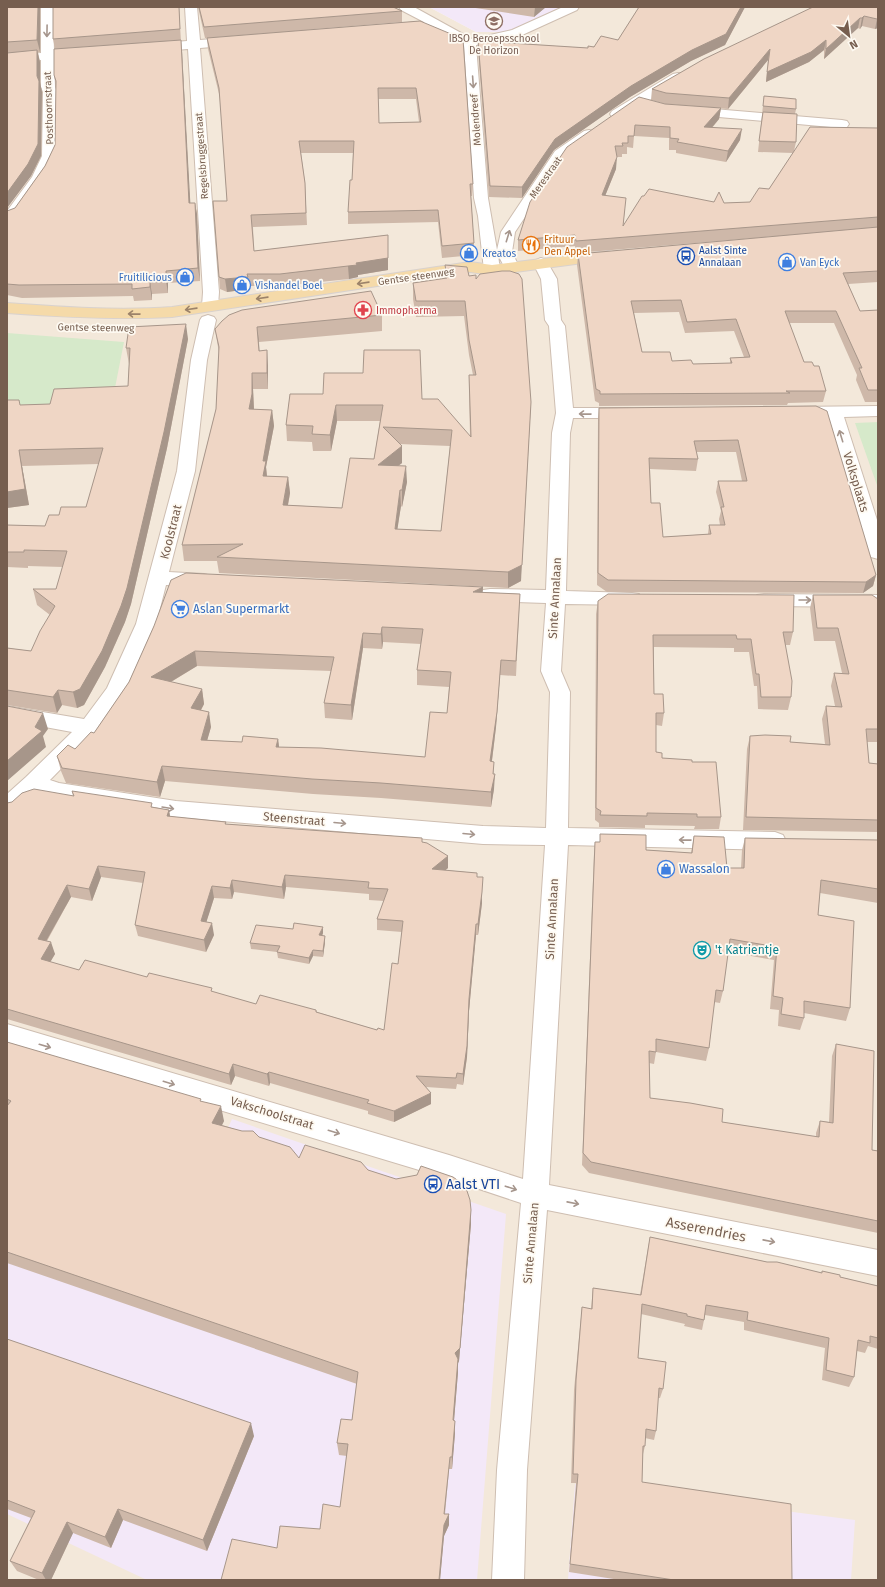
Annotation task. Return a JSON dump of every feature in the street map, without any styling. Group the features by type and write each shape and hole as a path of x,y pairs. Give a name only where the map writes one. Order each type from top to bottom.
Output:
{"main road":[{"name":"Gentse steenweg","path":"7,308 88,314 209,313 476,279 492,270 511,267 624,255"},
{"name":"Gentse steenweg","path":"7,322 97,328 128,328 170,326 209,313"}],"street":[{"name":"Posthoornstraat","path":"7,219 11,216 39,177 49,156 50,92 48,86 47,56 48,7"},
{"name":"Regelsbruggestraat","path":"191,7 211,292 209,313"},
{"path":"405,7 470,43 516,33 573,7"},
{"path":"388,30 436,24"},
{"path":"139,49 248,40"},
{"name":"Molendreef","path":"470,43 481,198 486,216 492,270"},
{"path":"7,59 93,52"},
{"name":"Merestraat","path":"511,267 504,252 508,232 560,154 636,101 690,69"},
{"path":"636,101 653,107"},
{"path":"680,111 842,124"},
{"path":"486,216 518,217"},
{"name":"Sinte Annalaan","path":"508,1580 512,1470 535,1195 557,836 560,692 551,671 556,596 561,433 565,413 557,326 553,320 549,279 542,263"},
{"name":"Koolstraat","path":"7,806 34,783 89,728 116,691 146,624 186,471 199,360 209,313"},
{"name":"Volksplaats","path":"834,411 878,553"},
{"path":"779,412 878,411"},
{"path":"565,413 645,413"},
{"path":"159,578 224,581"},
{"path":"468,594 532,597 556,596 651,599"},
{"path":"745,600 878,600"},
{"path":"7,713 89,728"},
{"name":"Steenstraat","path":"34,783 59,791 176,809 483,835 798,842"},
{"name":"Vakschoolstraat","path":"7,1035 442,1165 535,1195"},
{"name":"Asserendries","path":"535,1195 878,1263"}],"shaded area":[{"path":"7,7 429,7 476,32 555,7 878,7 878,1580 7,1580"},
{"name":"IBSO Beroepsschool De Horizon","path":"429,7 562,7 511,32 476,32"},
{"path":"232,1119 506,1214 477,1580 147,1580 7,1514 7,1151 190,1215"},
{"path":"575,1484 855,1520 851,1580 568,1580"}],"green space":[{"path":"7,333 124,342 113,398 51,415 7,413"},
{"path":"878,422 878,488 855,423"}],"building":[{"path":"7,7 38,7 37,40 7,42"},
{"path":"53,7 179,7 180,29 53,39"},
{"path":"199,7 393,7 402,11 204,27"},
{"path":"639,7 741,7 726,34 692,50 631,86 555,139 522,187 490,186 478,41 588,48 588,46 594,47 601,36 618,40"},
{"path":"813,7 878,7 878,18 864,16 826,49 826,40 811,52 767,72 770,49 729,98 666,93 652,89 704,59"},
{"path":"420,21 463,39 473,184 470,184 474,243 442,246 438,210 348,212 350,180 352,180 354,141 299,141 305,183 306,213 251,215 254,251 388,235 388,258 356,263 357,265 280,274 247,274 248,277 225,279 219,277 213,201 227,201 219,88 207,38","holes":["378,88 416,88 421,122 379,123"]},
{"path":"181,40 189,203 195,203 198,268 166,271 166,281 150,282 150,287 132,289 132,284 7,284 7,211 15,208 45,166 55,145 56,81 54,75 54,49"},
{"path":"37,50 37,76 39,81 38,144 28,164 7,193 7,53"},
{"path":"764,96 796,99 796,109 763,106"},
{"path":"639,97 665,104 721,108 704,127 742,129 728,151 677,142 679,139 670,138 670,127 635,125 634,136 628,136 628,143 622,143 623,146 615,146 617,157 602,195 626,198 623,226 642,196 644,196 649,189 714,202 719,192 724,203 750,202 759,188 769,189 810,127 878,128 878,217 576,241 575,235 518,240 530,202 567,147"},
{"path":"763,112 797,114 796,142 759,141"},
{"path":"878,227 878,271 843,273 860,311 878,310 878,390 868,390 859,368 862,368 836,311 785,311 804,362 812,362 814,366 819,366 826,391 786,391 790,393 600,394 600,391 596,389 578,254","holes":["681,300 687,322 736,319 750,357 730,358 732,363 693,364 691,360 672,361 670,352 642,352 631,301"]},
{"path":"445,265 467,267 469,276 476,275 476,279 480,274 510,271 519,274 522,279 531,402 522,565 508,572 217,557 243,544 182,545 216,409 219,347 215,329 222,321 229,315 242,310 371,291 382,315 257,327 259,351 267,350 267,373 252,373 252,394 249,409 272,410 263,461 266,461 263,476 288,477 283,505 342,508 350,458 374,459 383,405 336,405 330,435 312,434 313,426 286,425 290,394 323,394 324,373 363,373 364,350 420,350 422,399 438,399 471,437 469,375 476,375 469,340 465,301 416,301 413,283 447,278","holes":["383,427 452,430 441,531 395,529 400,490 402,490 406,466 378,465 402,446"]},
{"path":"186,324 164,432 127,588 102,651 80,689 73,692 58,690 53,697 7,690 7,648 31,651 40,631 55,606 33,589 56,589 67,551 24,550 24,552 7,552 7,525 45,526 49,515 59,515 61,507 86,507 103,448 19,450 25,489 7,492 7,400 19,400 20,405 50,404 54,389 128,386 130,348 126,348 129,327"},
{"path":"816,406 827,411 876,575 866,582 608,580 598,573 599,408","holes":["738,440 747,481 718,481 724,507 721,507 725,525 709,525 711,534 663,537 660,503 651,503 649,458 698,459 694,441"]},
{"path":"186,573 483,587 473,592 520,594 516,661 501,660 497,712 490,761 494,762 493,774 495,774 491,792 162,766 157,782 62,768 57,756 68,745 75,749 91,732 94,733 129,682 154,626 171,580","holes":["382,627 423,629 417,670 451,672 447,713 430,712 425,757 321,748 276,747 278,739 243,736 242,742 201,740 209,712 191,708 202,689 151,677 195,651 334,657 324,703 351,705 363,633 381,634"]},
{"path":"608,594 794,595 793,632 783,632 792,681 791,697 761,697 759,674 756,674 751,639 737,639 736,635 653,635 654,694 663,694 664,713 656,713 656,752 662,753 662,758 692,760 692,762 716,762 721,817 697,817 697,814 647,813 647,816 600,815 601,811 596,808 598,601"},
{"path":"813,595 872,595 878,599 878,729 866,729 869,763 878,764 878,820 746,817 750,736 791,736 790,742 830,745 826,706 842,707 834,673 849,674 838,628 817,628"},
{"path":"7,706 43,713 35,727 42,731 7,761"},
{"path":"34,789 74,796 72,791 152,803 151,807 169,810 167,816 226,822 225,824 422,838 422,842 427,843 448,856 432,869 477,873 477,877 483,877 482,892 478,924 476,924 469,999 467,1046 463,1074 457,1073 456,1078 416,1076 431,1093 394,1111 367,1103 369,1100 269,1072 267,1074 233,1064 229,1074 7,1009 7,803 12,802 22,793","holes":["98,866 145,872 135,925 204,940 212,923 201,921 212,886 230,888 232,880 282,887 285,875 369,882 368,888 388,889 377,919 403,921 398,964 392,963 384,1030 378,1028 377,1030 316,1012 316,1010 260,995 256,1004 211,991 212,988 149,973 147,977 85,960 79,970 41,959 51,942 38,939 67,885 89,889"]},
{"path":"600,834 646,835 646,850 692,853 694,836 724,837 727,868 744,868 745,838 878,840 878,889 821,880 818,915 854,921 850,1008 804,1001 804,1018 781,1014 783,998 773,996 777,947 730,939 723,991 716,990 709,1048 656,1039 656,1052 649,1051 650,1098 723,1109 722,1122 819,1137 820,1121 833,1123 836,1044 874,1051 872,1150 878,1151 878,1221 591,1162 583,1153 595,842 600,842"},
{"path":"294,923 323,927 319,935 325,936 323,951 313,950 309,958 277,952 280,946 250,943 256,925 293,929"},
{"path":"7,1042 201,1099 200,1101 221,1106 212,1123 242,1131 253,1131 259,1137 290,1147 299,1158 305,1145 361,1162 368,1170 396,1179 417,1175 421,1166 453,1177 460,1182 467,1191 471,1210 460,1348 455,1353 458,1359 453,1420 455,1421 452,1457 450,1457 444,1514 449,1514 444,1525 439,1580 221,1580 232,1539 277,1548 280,1526 320,1529 323,1504 340,1507 348,1444 337,1443 341,1419 352,1420 358,1372 7,1252 7,1106 11,1101 7,1099"},
{"path":"650,1237 767,1262 777,1262 822,1273 822,1271 878,1286 878,1338 870,1336 870,1343 858,1340 854,1377 826,1370 829,1338 747,1320 748,1312 706,1305 704,1320 687,1316 687,1314 642,1304 638,1358 666,1362 663,1389 659,1388 656,1431 646,1429 645,1446 643,1446 642,1482 791,1504 792,1580 674,1580 570,1564 578,1474 573,1474 576,1380 582,1307 592,1309 593,1288 641,1295"},
{"path":"7,1339 251,1423 203,1540 118,1509 105,1537 67,1522 42,1573 10,1561 35,1511 7,1500"}],"place":[{"name":"IBSO Beroepsschool De Horizon","path":"494,21"},
{"name":"Frituur Den Appel","path":"531,245"},
{"name":"Kreatos","path":"469,253"},
{"name":"Aalst Sinte Annalaan","path":"686,256"},
{"name":"Van Eyck","path":"787,262"},
{"name":"Fruitilicious","path":"185,277"},
{"name":"Vishandel Boel","path":"242,285"},
{"name":"Immopharma","path":"363,310"},
{"name":"Aslan Supermarkt","path":"180,609"},
{"name":"Wassalon","path":"666,869"},
{"name":"'t Katrientje","path":"702,950"},
{"name":"Aalst VTI","path":"433,1184"}]}
